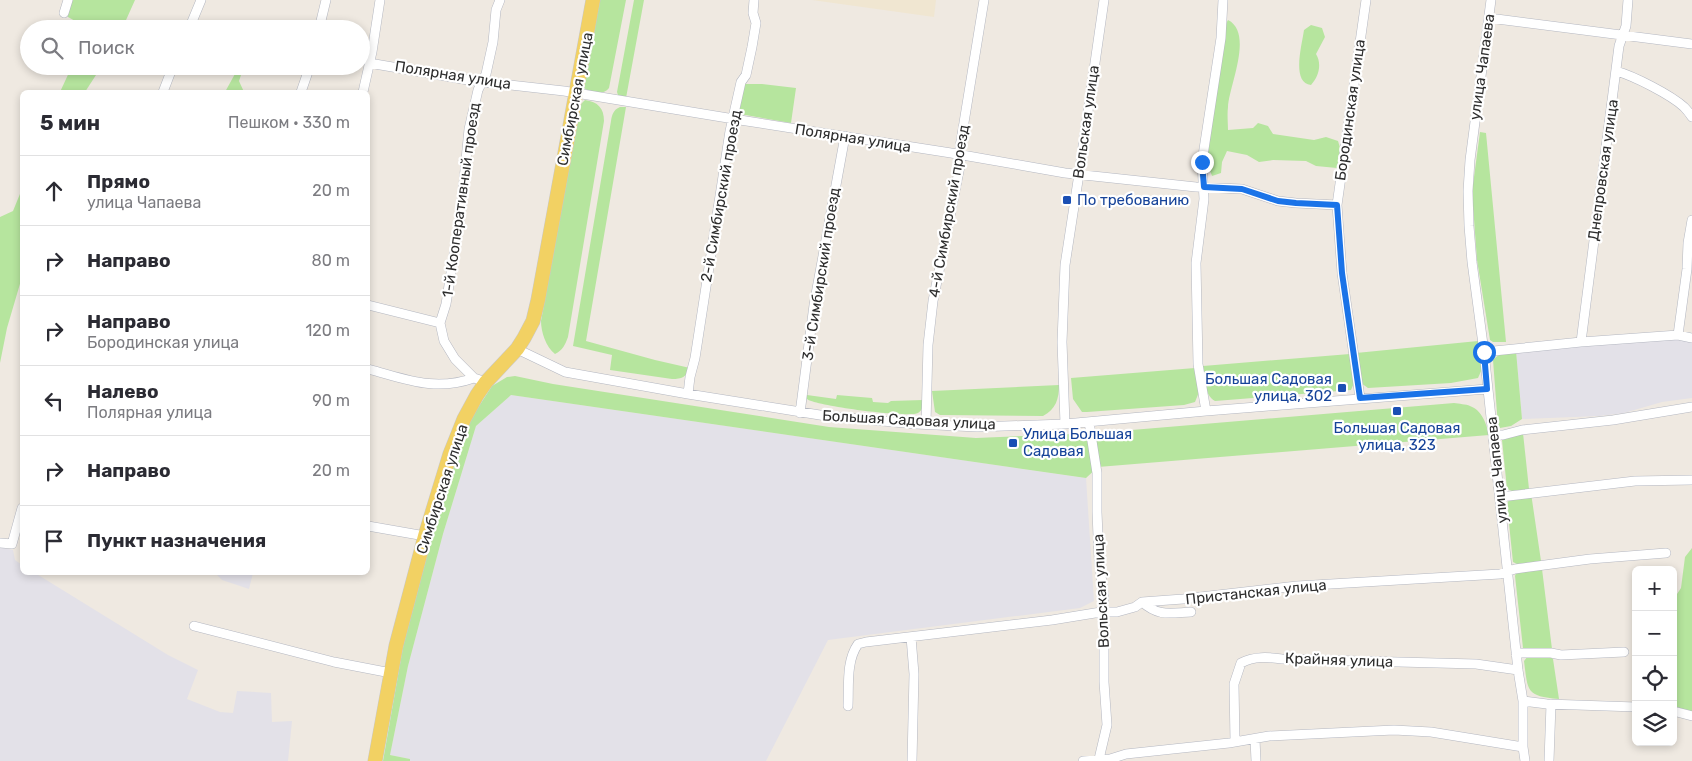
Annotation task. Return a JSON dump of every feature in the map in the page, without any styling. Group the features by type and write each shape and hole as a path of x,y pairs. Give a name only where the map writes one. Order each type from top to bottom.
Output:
{"main road":[{"name":"Симбирская улица","path":"375,761 405,608 450,454 480,380 517,349 533,321 593,0"}],"street":[{"path":"64,13 68,0"},
{"path":"192,20 200,0"},
{"path":"321,20 326,0"},
{"path":"370,57 380,0"},
{"name":"1-й Кооперативный проезд","path":"440,323 446,304 461,212 470,129 476,97 486,74 493,42 496,10 500,0"},
{"name":"2-й Симбирский проезд","path":"688,394 730,131 741,82 746,75 752,47 756,23 753,12 754,0"},
{"name":"4-й Симбирский проезд","path":"926,424 928,345 933,301 960,155 984,0"},
{"name":"Вольская улица","path":"1065,424 1062,342 1065,265 1104,0"},
{"path":"1206,411 1198,364 1196,263 1204,199 1202,162 1221,38 1223,0"},
{"name":"Бородинская улица","path":"1360,398 1342,273 1337,205 1366,0"},
{"name":"улица Чапаева","path":"1491,0 1470,160 1468,191 1472,262 1484,352 1516,653 1523,701 1523,748 1525,761"},
{"name":"Днепровская улица","path":"1581,342 1619,46 1626,26 1628,0"},
{"path":"1489,18 1692,44"},
{"name":"Полярная улица","path":"370,63 482,82 576,93 1079,174 1242,189 1278,201 1337,205"},
{"path":"1616,71 1661,92 1684,107 1692,117"},
{"path":"164,90 170,75"},
{"path":"302,90 307,75"},
{"path":"363,90 367,75"},
{"name":"3-й Симбирский проезд","path":"800,413 814,305 845,136"},
{"path":"1678,335 1692,220"},
{"path":"370,306 440,323 444,341 455,359 480,380"},
{"path":"1484,352 1678,335 1692,338"},
{"name":"Большая Садовая улица","path":"517,349 565,372 800,413 926,424 977,426 1065,424 1360,398 1487,389"},
{"path":"370,371 410,382 433,384 480,380"},
{"path":"1493,435 1613,420 1692,407"},
{"name":"Вольская улица","path":"1089,422 1097,474 1097,521 1104,598 1101,612 1104,622 1104,682 1107,725 1099,759"},
{"path":"1500,497 1635,481 1692,480"},
{"path":"0,543 12,544 20,515"},
{"path":"370,526 425,536"},
{"name":"Пристанская улица","path":"848,706 852,652 858,644 1052,620 1101,612 1118,612 1135,607 1142,602 1297,586 1500,574 1508,571 1590,559 1666,553"},
{"path":"1142,602 1152,610 1160,613 1191,612"},
{"path":"194,626 334,662 391,673"},
{"path":"911,636 910,645 914,674 912,761"},
{"path":"1516,653 1552,653 1561,655 1624,652"},
{"name":"Крайняя улица","path":"1235,742 1234,684 1241,663 1249,659 1270,657 1282,659 1476,664 1518,670"},
{"path":"1523,701 1632,707"},
{"path":"1549,761 1551,704"},
{"path":"1677,712 1692,716"},
{"path":"1082,761 1110,759 1126,754 1235,742 1269,736 1394,730 1431,732 1523,748"},
{"path":"1254,739 1256,761"}],"shaded area":[{"path":"812,0 936,0 934,17"},
{"path":"1692,339 1692,398 1662,402 1624,413 1599,416 1522,419 1516,351"},
{"path":"511,395 1086,478 1094,601 1080,608 828,640 766,761 410,761 410,759 390,755 408,666 443,534 476,426"},
{"path":"0,547 13,550 15,560 20,564 20,575 38,575 168,655 198,670 187,699 220,712 233,713 237,691 271,693 272,722 292,721 288,761 0,761"},
{"path":"217,575 252,575 249,589 222,580"}],"green space":[{"path":"70,0 135,0 126,20 73,20 68,17 67,10"},
{"path":"600,0 626,0 609,88 604,92 597,93 590,92 584,88"},
{"path":"634,0 644,0 626,98 618,95 617,92"},
{"path":"1228,20 1236,27 1240,48 1229,98 1228,130 1253,128 1258,123 1268,126 1273,134 1314,140 1326,137 1338,141 1341,151 1337,168 1316,166 1306,161 1273,160 1259,162 1247,155 1227,151 1222,162 1221,173 1212,176 1208,165 1208,149 1223,29"},
{"path":"1311,25 1322,28 1325,37 1316,54 1319,70 1311,85 1305,83 1301,78 1299,62 1304,30"},
{"path":"68,75 96,75 86,90 61,90"},
{"path":"234,75 241,75 239,81 243,90 226,90"},
{"path":"745,84 796,88 791,123 740,114 738,111"},
{"path":"585,100 599,106 603,113 604,121 568,337 560,351 555,354 545,339 541,321 581,104"},
{"path":"620,107 626,107 586,341 690,368 687,374 678,379 610,370 612,355 573,346 611,119 614,111"},
{"path":"1480,132 1486,133 1506,342 1493,342 1490,340 1477,260 1472,192"},
{"path":"20,194 20,284 7,328 0,363 0,217 13,211"},
{"path":"1478,341 1482,369 1478,378 1451,383 1368,388 1361,383 1356,353"},
{"path":"1516,351 1522,419 1511,426 1500,428 1498,426 1493,360 1506,352"},
{"path":"1350,354 1354,383 1351,390 1215,401 1209,395 1206,386 1203,366"},
{"path":"1195,368 1199,392 1195,402 1184,405 1082,412 1073,399 1071,378"},
{"path":"515,376 553,384 829,427 976,438 1096,433 1454,403 1468,405 1478,411 1485,422 1489,435 1098,467 1086,478 511,395 476,426 443,534 408,666 390,755 410,759 410,761 383,761 403,647 432,537 457,455 470,420 492,386 507,377"},
{"path":"1059,385 1056,403 1043,416 940,415 935,412 932,391"},
{"path":"807,395 836,399 837,395 872,398 873,402 888,403 891,401 923,400 923,404 922,409 918,413 898,414 826,405 807,399"},
{"path":"1523,433 1529,489 1512,491 1507,489 1502,440"},
{"path":"1531,493 1541,561 1517,564 1513,562 1507,504 1509,500"},
{"path":"1692,548 1692,712 1677,707 1677,594 1681,588 1685,557"},
{"path":"1542,569 1552,649 1527,649 1523,648 1515,576 1516,573"},
{"path":"1528,656 1549,656 1553,659 1559,699 1534,694 1528,686 1524,661"}],"place":[{"name":"По требованию","path":"1067,200"},
{"name":"Большая Садовая улица, 302","path":"1342,388"},
{"name":"Большая Садовая улица, 323","path":"1397,411"},
{"name":"Улица Большая Садовая","path":"1013,443"}],"route":[{"path":"1202,162 1204,187 1242,189 1278,201 1337,205 1342,273 1360,398 1487,389 1484,352"}]}
